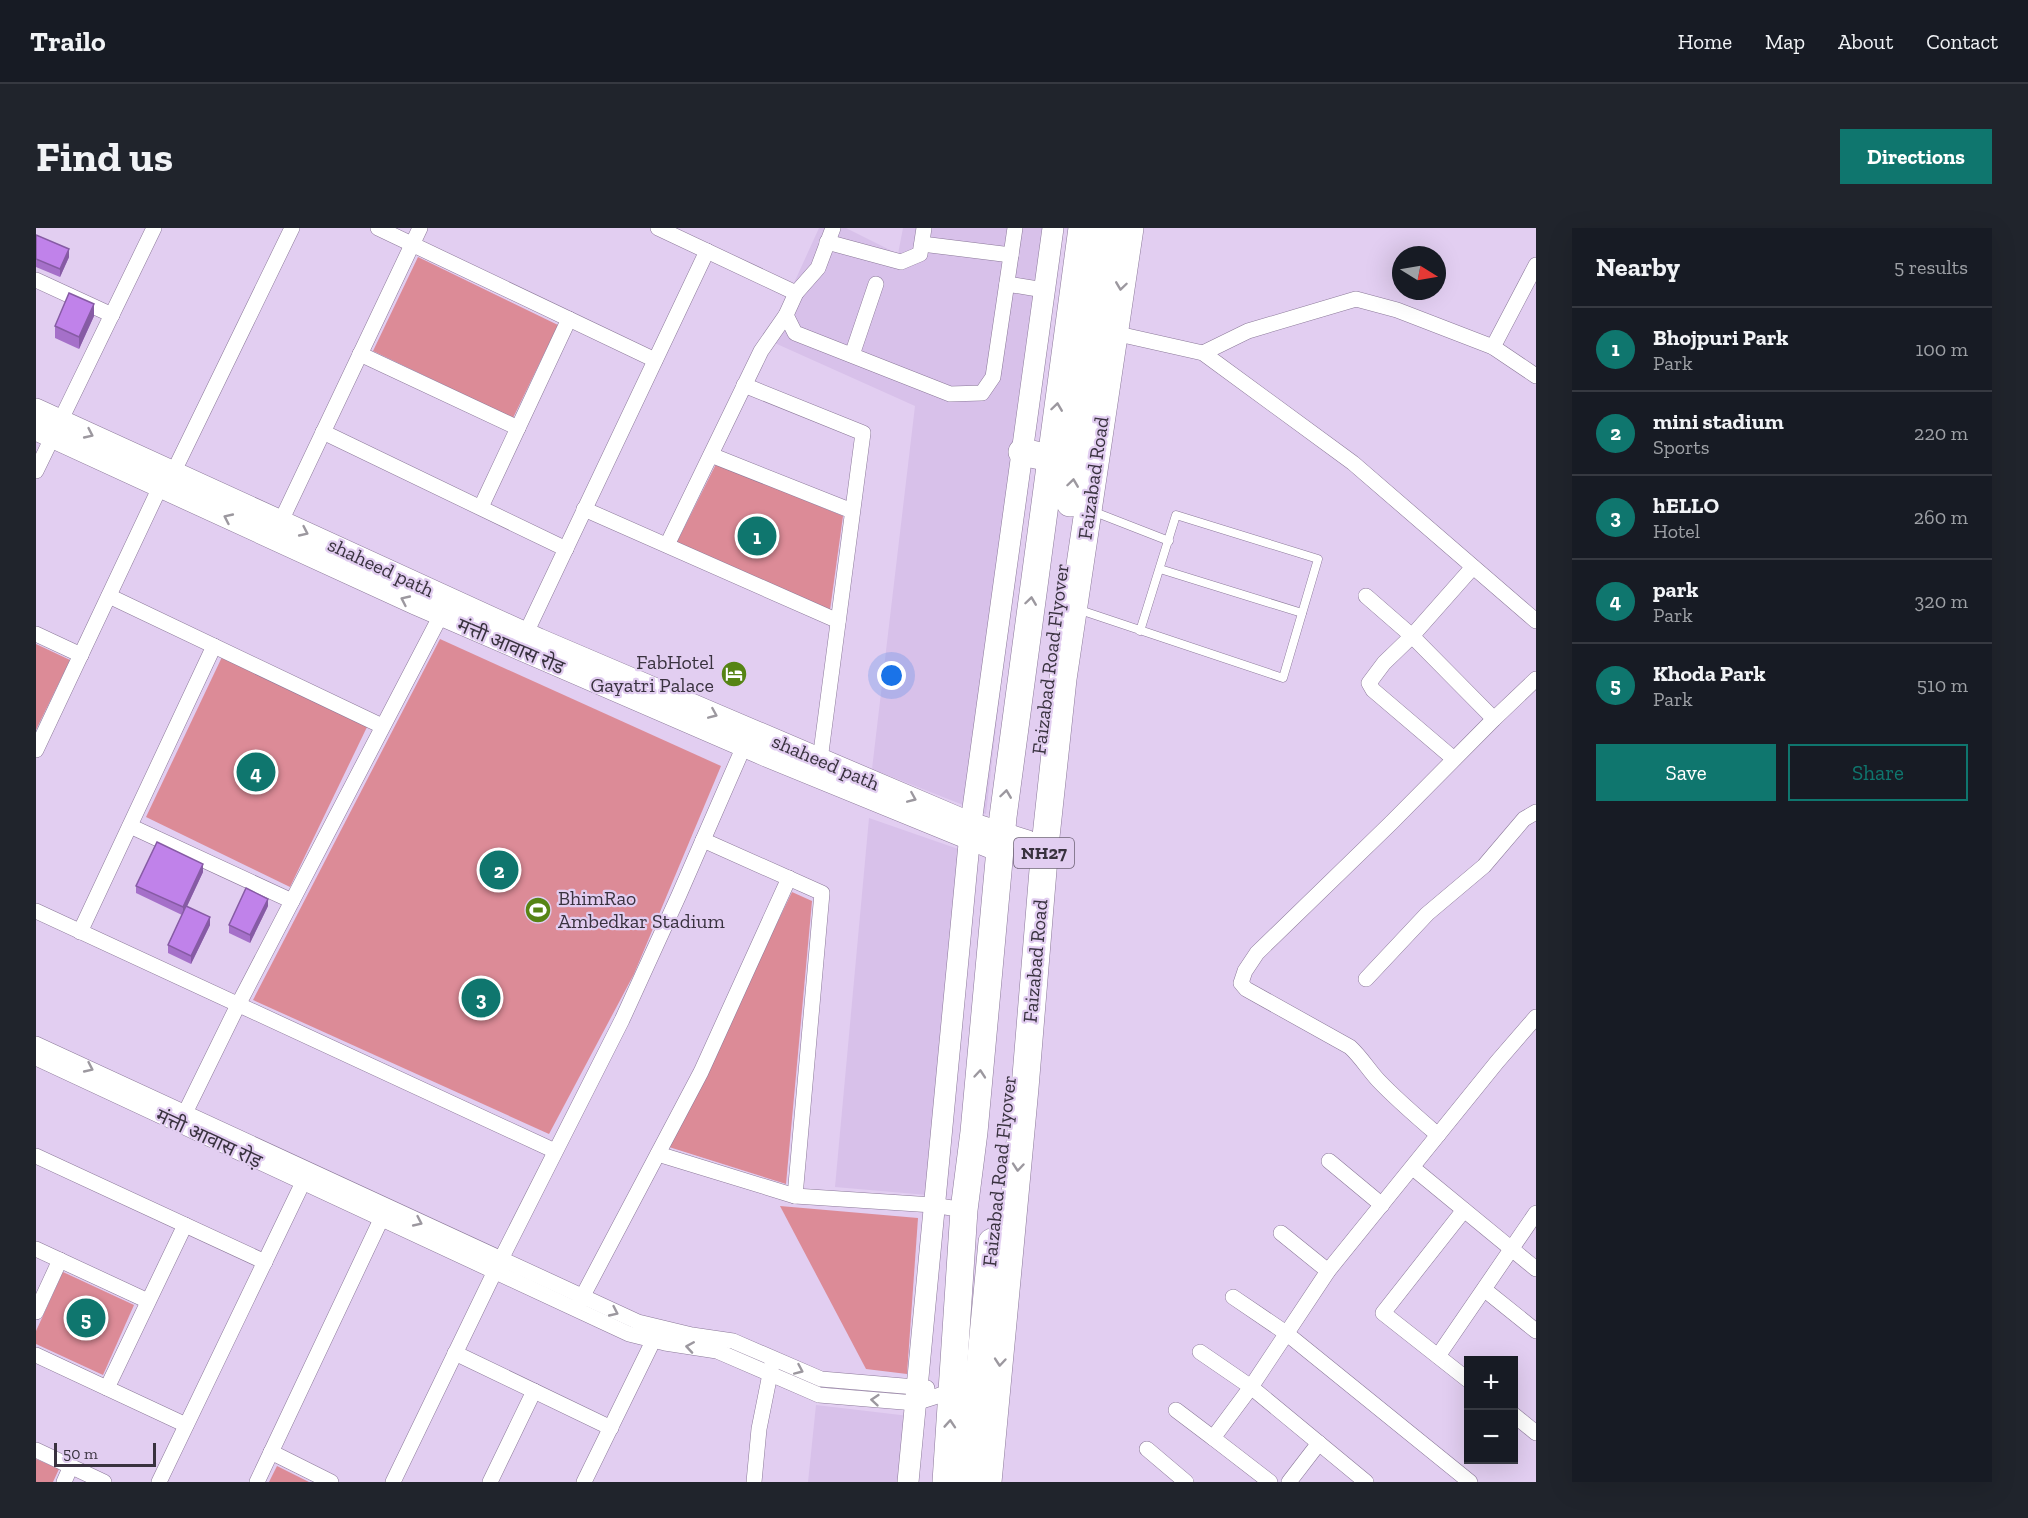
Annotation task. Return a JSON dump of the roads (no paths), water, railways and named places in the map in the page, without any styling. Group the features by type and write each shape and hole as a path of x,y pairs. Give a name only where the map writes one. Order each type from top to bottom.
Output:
{"highway":[{"name":"NH27","path":"1014,847 1050,458 1082,228"},
{"name":"Faizabad Road Flyover","path":"969,1482 1023,902 1014,847 1033,791 1108,228"},
{"name":"Faizabad Road","path":"988,1482 1023,1112 1044,855 1063,679 1130,228"},
{"path":"1022,452 1050,458"},
{"path":"946,1482 964,1210 1014,847"}],"street":[{"path":"36,471 49,429 112,315 154,228"},
{"path":"37,745 292,228"},
{"path":"378,228 655,360"},
{"path":"281,521 420,228"},
{"path":"658,228 796,293"},
{"path":"667,545 761,351 786,315 796,293 818,268 830,235 901,262 920,254 924,228"},
{"path":"786,315 795,333 950,394 982,393 993,377 1015,228"},
{"path":"908,1482 970,832 1053,228"},
{"path":"922,244 1011,255"},
{"path":"526,633 707,251"},
{"path":"1493,347 1535,273"},
{"path":"36,280 112,315"},
{"path":"852,355 876,284"},
{"path":"1007,284 1044,290"},
{"path":"1203,353 1248,331 1356,299 1397,309 1493,347 1536,376"},
{"path":"481,507 569,319"},
{"path":"1114,333 1203,353 1353,463 1536,621"},
{"path":"360,354 518,428"},
{"path":"744,385 862,433 820,760"},
{"name":"shaheed path","path":"36,409 49,429 167,480 281,521 526,633 660,701 820,760 970,832"},
{"path":"323,432 566,549"},
{"path":"711,455 852,511"},
{"name":"मंत्ती आवास रोड","path":"167,480 441,615 660,701 744,746 1014,847"},
{"path":"585,509 838,621"},
{"path":"1454,759 1373,690 1369,683 1384,663 1412,636 1473,567"},
{"path":"109,596 382,726"},
{"path":"1366,596 1412,636 1494,719"},
{"path":"185,1113 238,1005 441,615"},
{"path":"36,634 81,655"},
{"path":"80,932 214,646"},
{"path":"1438,1135 1377,1078 1350,1047 1246,989 1241,983 1245,971 1257,953 1536,679"},
{"path":"393,1482 498,1265 622,1020 744,746"},
{"path":"1366,979 1426,914 1484,866 1524,819 1536,812"},
{"path":"129,826 292,901"},
{"path":"703,840 822,893 795,1196"},
{"path":"579,1303 701,1072 789,878"},
{"path":"36,911 555,1151"},
{"path":"1213,1438 1251,1387 1328,1271 1536,1017"},
{"path":"36,1044 185,1113 306,1176 159,1482"},
{"name":"मंत्ती आवास रोड़","path":"36,1058 306,1176 579,1303 638,1322 656,1334 733,1341 771,1365 821,1379 916,1395 953,1391"},
{"path":"658,1154 795,1196 933,1205 964,1210"},
{"path":"36,1156 265,1262"},
{"path":"1329,1161 1382,1205"},
{"path":"1413,1168 1536,1269"},
{"path":"1464,1210 1383,1313 1464,1377"},
{"path":"257,1482 384,1213"},
{"path":"1438,1356 1536,1213"},
{"path":"107,1388 185,1225"},
{"path":"1281,1233 1328,1271"},
{"path":"36,1249 148,1301"},
{"path":"36,1312 60,1260"},
{"path":"1485,1290 1536,1331"},
{"path":"1233,1297 1286,1333 1470,1482"},
{"path":"584,1482 656,1334"},
{"path":"1200,1352 1251,1387 1366,1482"},
{"path":"455,1353 611,1428"},
{"path":"36,1355 186,1425"},
{"path":"754,1482 759,1429 771,1365"},
{"path":"490,1482 534,1391"},
{"path":"1176,1410 1270,1482"},
{"path":"1518,1418 1536,1433"},
{"path":"1288,1482 1319,1443"},
{"path":"1147,1449 1186,1482"},
{"path":"36,1450 104,1482"},
{"path":"271,1452 331,1482"},
{"path":"64,1482 71,1466"}],"lane":[{"path":"1088,510 1169,541"},
{"path":"1073,608 1140,631 1283,678 1318,559 1176,515 1140,631"},
{"path":"1160,568 1302,613"}],"place":[{"name":"Bhojpuri Park","path":"757,536"},
{"name":"FabHotel Gayatri Palace","path":"734,674"},
{"name":"park","path":"256,772"},
{"name":"mini stadium","path":"499,870"},
{"name":"BhimRao Ambedkar Stadium","path":"538,910"},
{"name":"hELLO","path":"481,998"},
{"name":"Khoda Park","path":"86,1318"}]}
